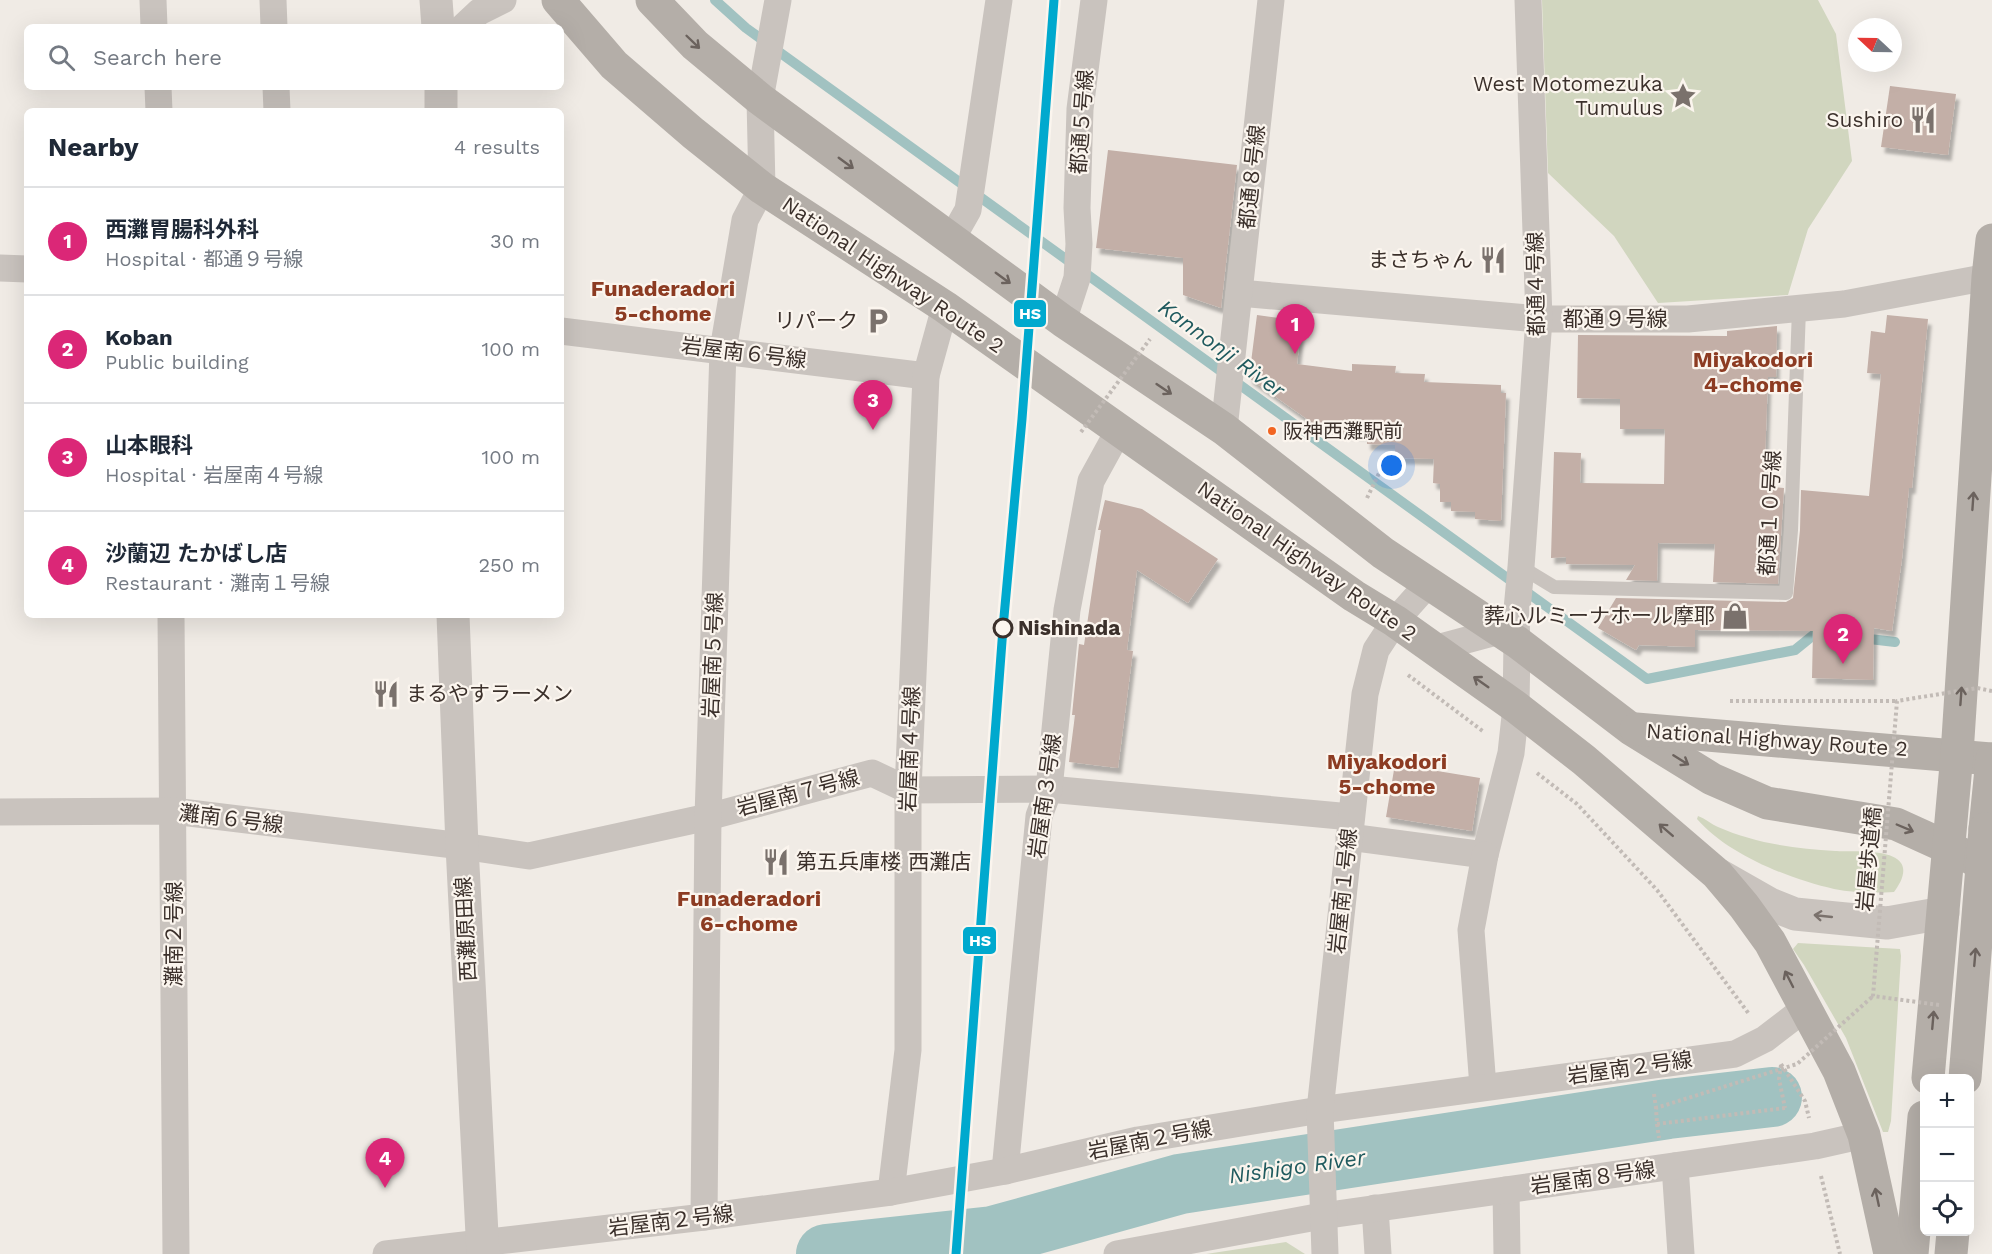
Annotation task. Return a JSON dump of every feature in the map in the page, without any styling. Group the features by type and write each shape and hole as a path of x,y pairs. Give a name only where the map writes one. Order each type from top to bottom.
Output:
{"highway":[{"name":"National Highway Route 2","path":"558,0 614,65 693,133 762,188 945,307 1354,596 1395,621 1516,706 1584,760 1717,874 1770,942 1839,1071 1864,1135 1890,1254"},
{"name":"National Highway Route 2","path":"652,0 695,45 760,99 951,240 1063,321 1226,416 1383,553 1428,584 1513,622 1631,729 1957,754 1992,759"},
{"path":"1928,1074 1957,754 1992,240"},
{"path":"1631,729 1712,779 1767,803 1896,824 1973,859 1992,874"},
{"path":"1965,1074 1992,759"},
{"path":"1912,1254 1923,1128"},
{"path":"1951,1254 1953,1236"}],"street":[{"path":"153,0 154,24"},
{"path":"273,0 274,24"},
{"path":"436,0 438,24"},
{"path":"467,24 479,12 503,0"},
{"name":"岩屋南５号線","path":"704,1217 708,817 723,350 745,220 762,188 760,99 778,0"},
{"path":"951,240 968,210 999,0"},
{"name":"都通５号線","path":"1063,321 1077,278 1080,110 1094,0"},
{"name":"都通８号線","path":"1226,416 1271,0"},
{"name":"都通４号線","path":"1483,1088 1471,930 1485,855 1511,753 1516,706 1513,622 1521,567 1539,319 1528,0"},
{"path":"158,90 159,108"},
{"path":"276,90 277,108"},
{"path":"441,90 441,108"},
{"path":"0,268 24,269"},
{"name":"都通９号線","path":"1239,293 1539,319 1688,319 1844,304 1988,277"},
{"name":"岩屋南４号線","path":"891,1192 908,1050 908,790 926,376 945,307"},
{"name":"岩屋南６号線","path":"564,331 926,376"},
{"name":"岩屋南３号線","path":"1005,1171 1039,816 1049,789 1067,610 1091,481 1119,430"},
{"name":"岩屋南１号線","path":"1322,1216 1320,1110 1365,694 1376,650 1395,621 1428,584"},
{"name":"灘南２号線","path":"171,618 176,1254"},
{"name":"西灘原田線","path":"453,618 462,846 483,1248"},
{"path":"1432,649 1513,622"},
{"name":"岩屋南７号線","path":"462,846 529,856 708,817 872,773 908,790 1049,789 1350,827 1485,855"},
{"name":"灘南６号線","path":"0,812 173,811 462,846"},
{"path":"1717,874 1770,904 1795,914 1887,923 1943,913"},
{"name":"岩屋南２号線","path":"386,1254 483,1248 891,1192 1005,1171 1138,1140 1320,1110 1735,1054 1765,1039 1804,1009"},
{"name":"岩屋南８号線","path":"1117,1254 1322,1216 1815,1146 1864,1135"},
{"path":"1675,1166 1681,1254"},
{"path":"1506,1190 1507,1254"},
{"path":"1375,1208 1378,1254"},
{"path":"1322,1216 1325,1254"}],"lane":[{"name":"都通１０号線","path":"1521,567 1554,587 1786,593 1791,530 1799,309"}],"path":[{"path":"1081,432 1150,339"},
{"path":"1365,501 1384,463"},
{"path":"1406,673 1577,804 1649,881 1750,1014"},
{"path":"1726,701 1898,701 1977,688 1992,690"},
{"name":"岩屋歩道橋","path":"1872,996 1898,701"},
{"path":"1781,1065 1779,1079 1785,1108 1657,1124 1656,1108 1797,1064 1872,996 1945,1006"},
{"path":"1778,1060 1805,1101 1809,1121"},
{"path":"1821,1175 1840,1254"}],"green space":[{"path":"1542,0 1818,0 1836,34 1852,161 1808,229 1788,295 1658,303 1614,236 1548,173"},
{"path":"1698,816 1732,833 1775,844 1805,849 1889,855 1901,863 1902,878 1894,892 1849,891 1816,885 1779,872 1742,854 1710,832 1697,819"},
{"path":"1798,943 1900,949 1891,1121 1888,1132 1883,1132 1846,1038 1793,949"},
{"path":"1286,1242 1305,1254 1206,1254"}],"building":[{"path":"1890,86 1956,94 1948,155 1881,147"},
{"path":"1108,150 1237,165 1221,308 1183,295 1183,258 1096,248"},
{"path":"1257,315 1302,321 1297,364 1352,371 1352,364 1396,366 1395,373 1425,374 1424,382 1501,385 1501,393 1506,393 1501,521 1475,519 1475,512 1451,511 1451,502 1440,502 1440,484 1433,483 1434,459 1395,458 1395,445 1367,444 1367,434 1346,433 1314,424 1249,378"},
{"path":"1887,315 1928,319 1912,488 1909,488 1892,631 1874,628 1873,680 1812,678 1813,631 1695,630 1695,647 1639,645 1636,650 1598,628 1616,598 1786,602 1793,598 1800,530 1801,490 1869,496 1881,374 1867,373 1871,331 1885,333"},
{"path":"1777,326 1776,377 1768,377 1764,486 1784,488 1778,584 1713,582 1715,544 1658,543 1657,581 1626,580 1635,565 1566,564 1566,557 1551,558 1554,452 1581,453 1580,483 1664,484 1665,429 1620,429 1620,399 1577,398 1578,335 1727,336 1727,331"},
{"path":"1105,500 1142,509 1218,559 1188,603 1137,570 1127,650 1133,651 1118,768 1069,762 1075,715 1072,715 1079,644 1084,645 1101,530 1098,530"},
{"path":"1395,764 1480,778 1472,831 1386,817"}],"waterway":[{"name":"Kannonji River","path":"715,0 746,28 1647,679 1795,650 1816,633 1825,634"},
{"name":"Kannonji River","path":"1861,638 1895,642"},
{"name":"Nishigo River","path":"826,1254 993,1236 1180,1184 1668,1109 1772,1097"}],"transit line":[{"name":"HS","path":"956,1254 1003,628 1022,419 1054,0"}],"place":[{"name":"West Motomezuka Tumulus","path":"1683,96"},
{"name":"Sushiro","path":"1923,120"},
{"name":"まさちゃん","path":"1493,260"},
{"name":"リパーク","path":"878,321"},
{"name":"西灘胃腸科外科","path":"1295,354"},
{"name":"山本眼科","path":"873,430"},
{"name":"阪神西灘駅前","path":"1272,431"},
{"name":"葬心ルミーナホール摩耶","path":"1735,616"},
{"name":"Nishinada","path":"1003,628"},
{"name":"Koban","path":"1843,664"},
{"name":"まるやすラーメン","path":"386,694"},
{"name":"第五兵庫楼 西灘店","path":"776,862"},
{"name":"沙蘭辺 たかばし店","path":"385,1188"}],"district":[{"name":"Funaderadori 5-chome","path":"663,300"},
{"name":"Miyakodori 4-chome","path":"1753,372"},
{"name":"Miyakodori 5-chome","path":"1387,774"},
{"name":"Funaderadori 6-chome","path":"749,910"}]}
